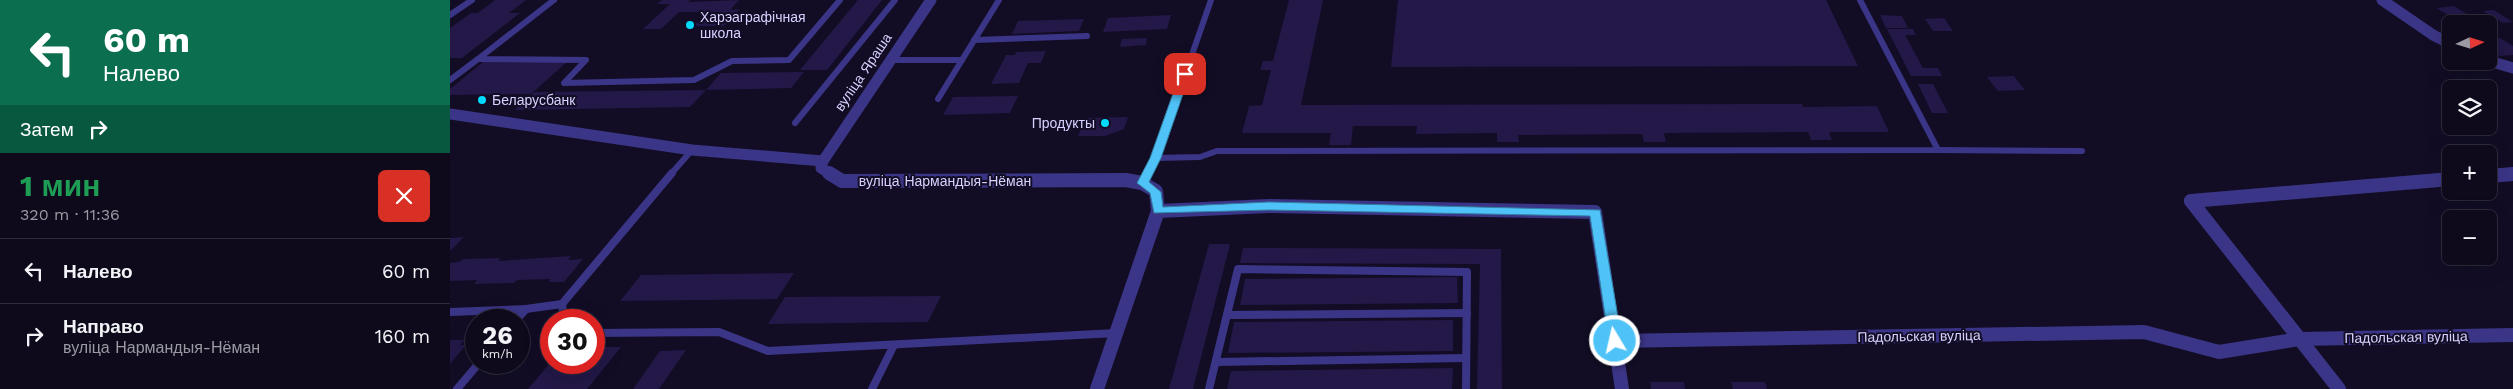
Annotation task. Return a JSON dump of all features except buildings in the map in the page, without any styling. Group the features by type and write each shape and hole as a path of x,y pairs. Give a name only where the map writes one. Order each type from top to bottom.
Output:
{"street":[{"name":"вуліца Яраша","path":"822,161 888,60 931,0"},
{"path":"2382,0 2442,40"},
{"path":"2498,63 2513,68"},
{"path":"450,114 692,150 822,161"},
{"name":"вуліца Нармандыя-Нёман","path":"822,161 821,168 842,181 863,183 1126,180 1142,183"},
{"path":"2497,175 2513,174"},
{"path":"2338,389 2190,201 2442,180"},
{"path":"1098,389 1158,211 1156,192 1142,183"},
{"path":"1158,211 1269,206 1596,212 1622,389"},
{"name":"Падольская вуліца","path":"1615,341 2144,332 2219,352 2299,340 2513,335"}],"lane":[{"path":"450,15 472,0"},
{"path":"450,80 554,0"},
{"path":"478,59 586,60 564,83 694,80 732,61 789,60 840,0"},
{"path":"795,123 895,0"},
{"path":"938,99 1000,0"},
{"path":"1142,183 1156,158 1211,0"},
{"path":"1860,0 1938,150"},
{"path":"974,40 1087,36"},
{"path":"888,60 962,60"},
{"path":"526,309 562,304 692,150"},
{"path":"1156,158 1200,157 1217,151 2082,151"},
{"path":"1209,389 1238,269 1467,272 1466,389"},
{"path":"562,304 563,309"},
{"path":"450,312 465,311"},
{"path":"1227,315 1467,314"},
{"path":"605,333 719,332 768,351 1116,333"},
{"path":"872,389 894,345"},
{"path":"1216,362 1466,358"},
{"path":"457,389 470,374"}],"place":[{"name":"Харэаграфічная школа","path":"690,25"},
{"name":"Беларусбанк","path":"482,100"},
{"name":"Продукты","path":"1105,123"}],"route":[{"path":"1185,74 1156,158 1142,183 1156,192 1158,211 1269,206 1596,212 1615,341"}]}
